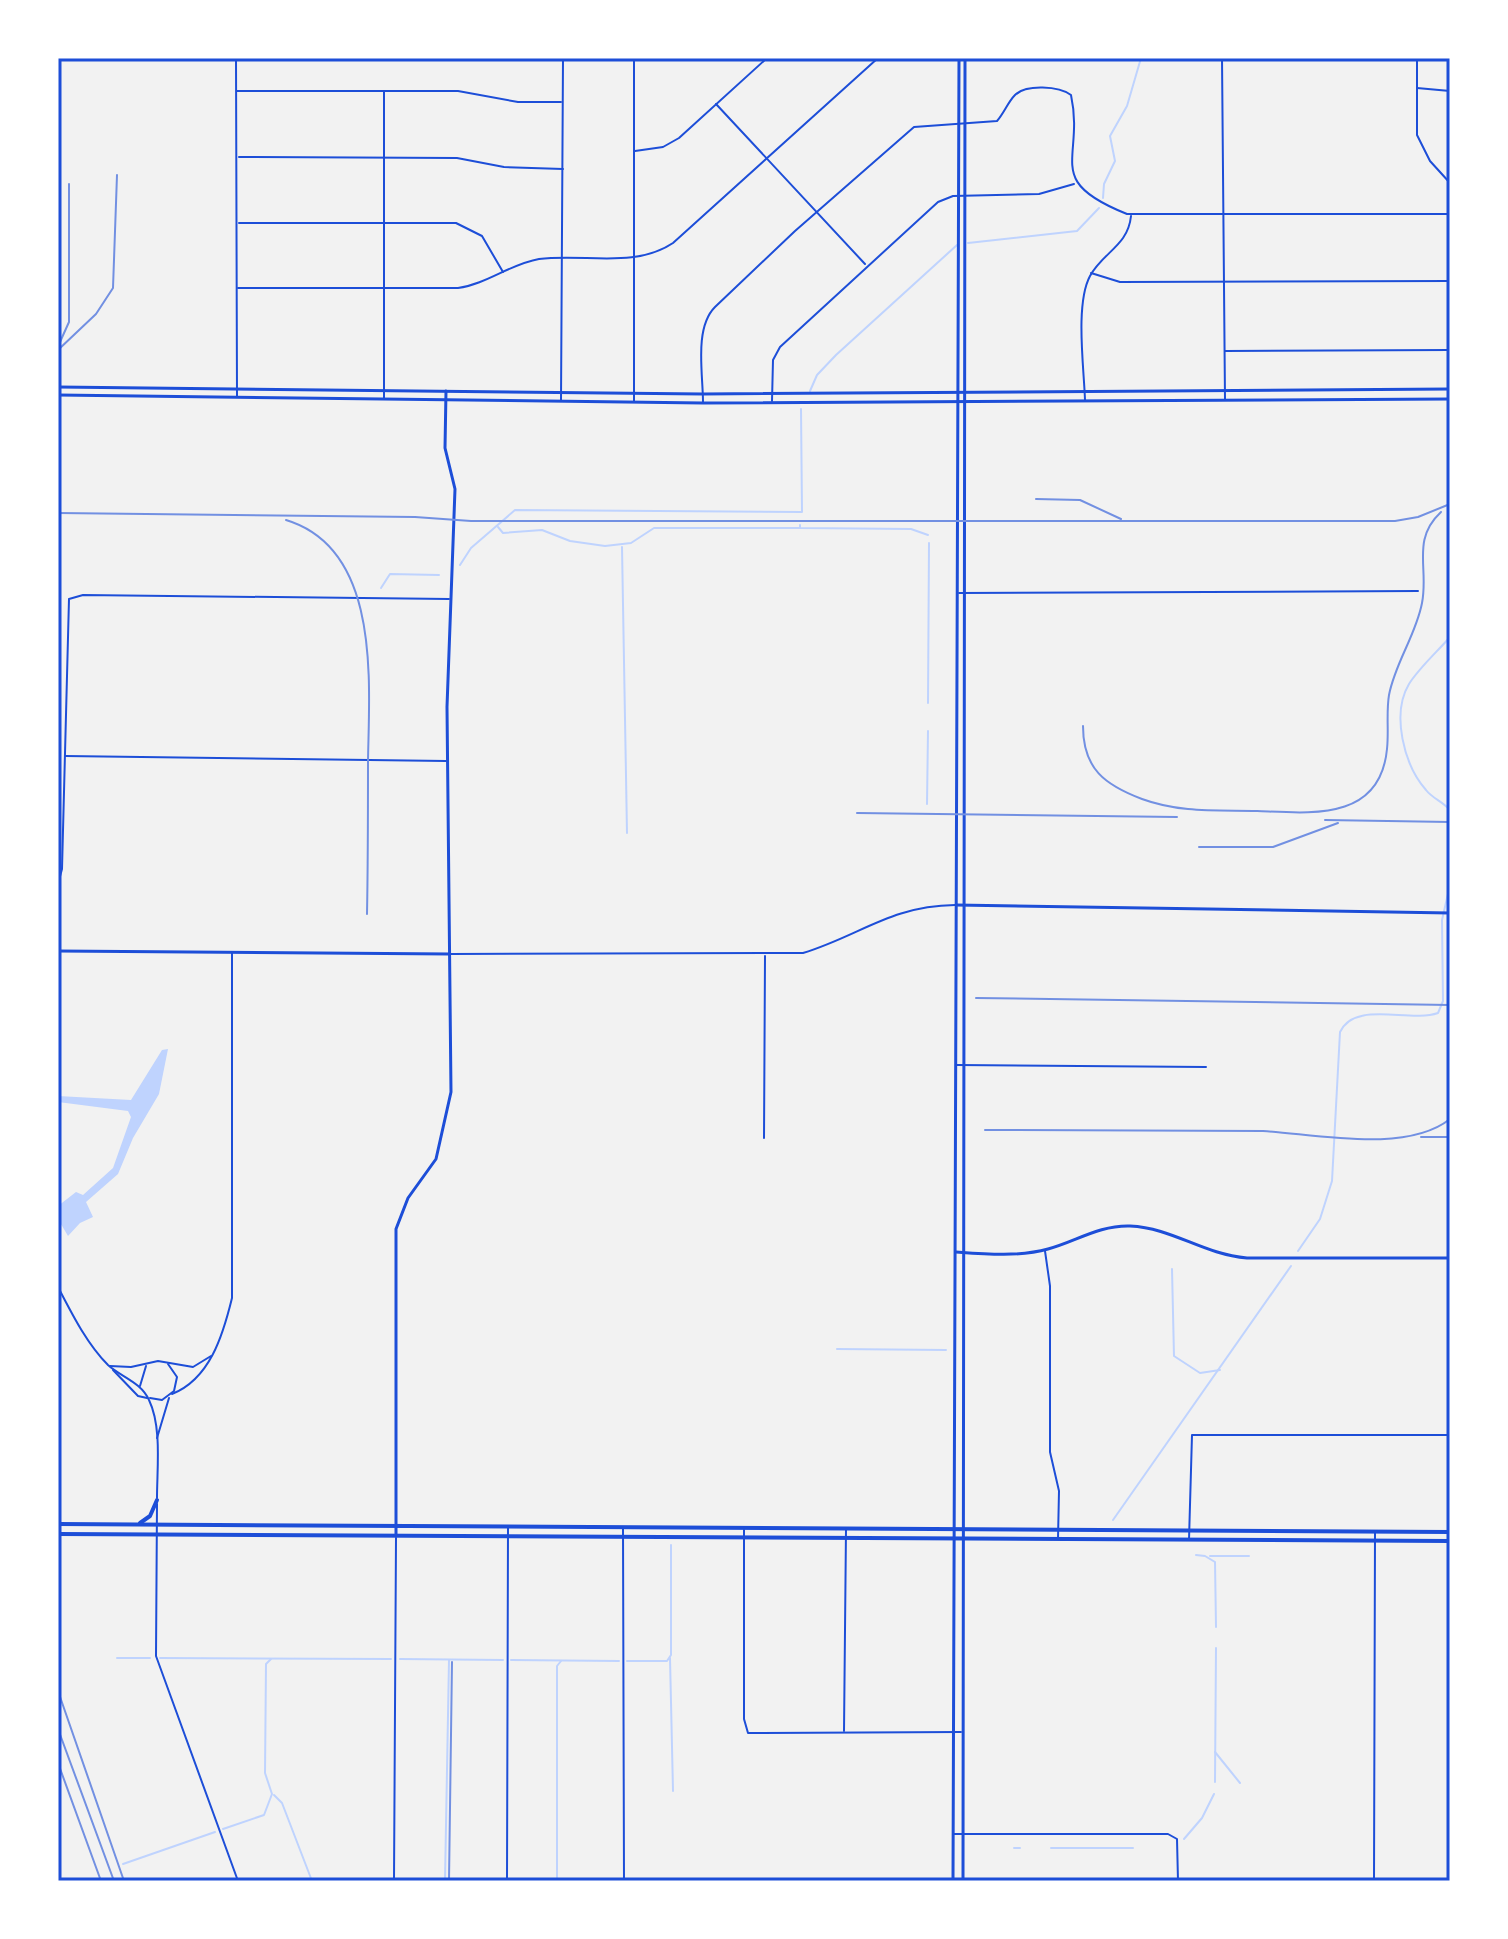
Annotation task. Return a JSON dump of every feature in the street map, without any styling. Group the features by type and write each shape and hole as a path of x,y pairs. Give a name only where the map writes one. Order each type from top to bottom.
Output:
{"main road":[{"path":"962,58 966,394 962,1064 963,1881"},
{"path":"953,1881 952,1529 959,196 962,123"},
{"path":"58,387 703,394 1450,389"},
{"path":"396,1536 396,1229 408,1198 436,1159 449,1111 447,761 455,489 445,448 446,391"},
{"path":"58,395 703,403 1450,399"},
{"path":"956,905 1448,913"},
{"path":"58,951 450,954"},
{"path":"954,1252 1045,1250 1093,1232 1128,1226 1173,1234 1223,1256 1450,1258"},
{"path":"137,1524 150,1516 157,1500"},
{"path":"1450,1532 60,1524 60,1534 1450,1541"},
{"path":"276,1525 276,1535"},
{"path":"568,1526 568,1537"},
{"path":"683,1527 683,1538"},
{"path":"1261,1531 1261,1541"},
{"path":"952,1660 962,1660"}],"street":[{"path":"236,58 237,398"},
{"path":"561,401 563,58 647,58"},
{"path":"634,58 634,402"},
{"path":"633,151 663,147 767,58"},
{"path":"238,288 458,288 474,286 528,262 563,257 646,257 673,243 878,58"},
{"path":"1222,58 1225,400"},
{"path":"1417,58 1417,135 1430,161 1450,183"},
{"path":"1416,87 1450,91"},
{"path":"384,91 385,400"},
{"path":"236,92 458,91 518,102 564,102"},
{"path":"703,403 703,333 707,315 816,212 914,127 997,121 1018,92 1067,91 1072,99 1071,165 1077,183 1083,192 1131,215 1450,214"},
{"path":"716,104 866,266"},
{"path":"238,157 457,158 504,167 563,169"},
{"path":"772,403 773,360 780,347 938,202 959,196 1039,194 1077,183"},
{"path":"1085,400 1084,294 1091,273 1123,241 1130,229 1131,215"},
{"path":"238,223 466,226 482,236 503,272"},
{"path":"1091,273 1120,282 1450,281"},
{"path":"1224,351 1450,350"},
{"path":"957,593 1418,591"},
{"path":"58,884 62,869 69,599 83,595 452,599"},
{"path":"65,756 447,761"},
{"path":"450,954 803,953 824,947 884,917 912,908 956,905"},
{"path":"58,1287 82,1332 138,1396 171,1396 207,1365 213,1355 232,1298 232,952"},
{"path":"764,1138 765,955"},
{"path":"955,1065 1206,1067"},
{"path":"1045,1250 1050,1286 1050,1452 1059,1491 1058,1539"},
{"path":"109,1366 166,1363 193,1367 213,1355"},
{"path":"140,1386 141,1373 150,1363"},
{"path":"157,1439 177,1377 166,1363"},
{"path":"109,1366 140,1386 149,1398 157,1439 156,1656 238,1881"},
{"path":"1189,1541 1192,1435 1450,1435"},
{"path":"507,1881 508,1526"},
{"path":"623,1527 624,1881"},
{"path":"744,1527 744,1719 748,1733 962,1732"},
{"path":"844,1732 846,1528"},
{"path":"1374,1881 1375,1531"},
{"path":"394,1881 396,1536"},
{"path":"953,1834 1168,1834 1177,1839 1178,1881"}],"water":[{"path":"168,1049 159,1094 133,1138 118,1174 86,1202 93,1217 80,1223 68,1236 58,1219 58,1206 76,1192 83,1195 113,1168 131,1117 128,1111 58,1102 58,1096 131,1100 162,1050"}],"waterway":[{"path":"1103,198 1104,184 1115,161 1110,136 1127,106 1141,58"},
{"path":"968,243 1077,231 1099,208"},
{"path":"810,391 817,375 836,355 957,245"},
{"path":"460,565 471,548 515,510 802,512 801,409"},
{"path":"800,525 800,528 911,529 928,535"},
{"path":"498,527 503,533 542,530 570,541 605,546 631,543 654,528 800,528"},
{"path":"928,703 929,543"},
{"path":"622,547 627,833"},
{"path":"381,588 390,574 439,575"},
{"path":"1450,637 1409,684 1401,710 1402,739 1412,767 1428,793 1450,810"},
{"path":"927,804 928,731"},
{"path":"1298,1251 1320,1219 1332,1181 1340,1032 1347,1022 1358,1017 1438,1013 1443,1001 1442,920 1450,885"},
{"path":"1113,1520 1291,1266"},
{"path":"1172,1269 1174,1356 1200,1373 1220,1370"},
{"path":"837,1349 946,1350"},
{"path":"627,1661 667,1661 671,1655 671,1545"},
{"path":"1196,1555 1215,1562 1216,1627"},
{"path":"1210,1556 1249,1556"},
{"path":"1215,1782 1216,1648"},
{"path":"117,1658 150,1658"},
{"path":"160,1658 391,1659"},
{"path":"670,1658 673,1791"},
{"path":"223,1829 264,1815 272,1794 265,1773 266,1664 271,1659"},
{"path":"400,1659 503,1660"},
{"path":"445,1881 449,1660"},
{"path":"511,1660 619,1661"},
{"path":"557,1881 557,1666 561,1661"},
{"path":"1215,1752 1240,1783"},
{"path":"1184,1839 1202,1818 1214,1794"},
{"path":"274,1795 282,1803 312,1881"},
{"path":"123,1864 215,1832"},
{"path":"1014,1848 1020,1848"},
{"path":"1051,1848 1133,1848"}],"tram line":[{"path":"58,1729 114,1881"}],"railway":[{"path":"58,350 96,314 113,288 117,175"},
{"path":"60,342 69,322 69,184"},
{"path":"1036,499 1080,500 1121,519"},
{"path":"58,513 415,517 471,521 1395,521 1418,517 1450,504"},
{"path":"1083,726 1087,754 1107,781 1142,799 1170,807 1320,812 1357,801 1371,790 1382,773 1387,749 1389,695 1422,603 1426,533 1441,512"},
{"path":"286,520 317,536 339,559 354,589 363,623 369,695 367,914"},
{"path":"857,813 1177,817"},
{"path":"1325,820 1450,822"},
{"path":"1199,847 1273,847 1338,823"},
{"path":"976,998 1450,1005"},
{"path":"985,1130 1263,1131 1333,1138 1385,1139 1431,1130 1450,1119"},
{"path":"1421,1137 1450,1137"},
{"path":"449,1881 452,1662"},
{"path":"58,1691 124,1881"},
{"path":"58,1763 101,1881"}]}
